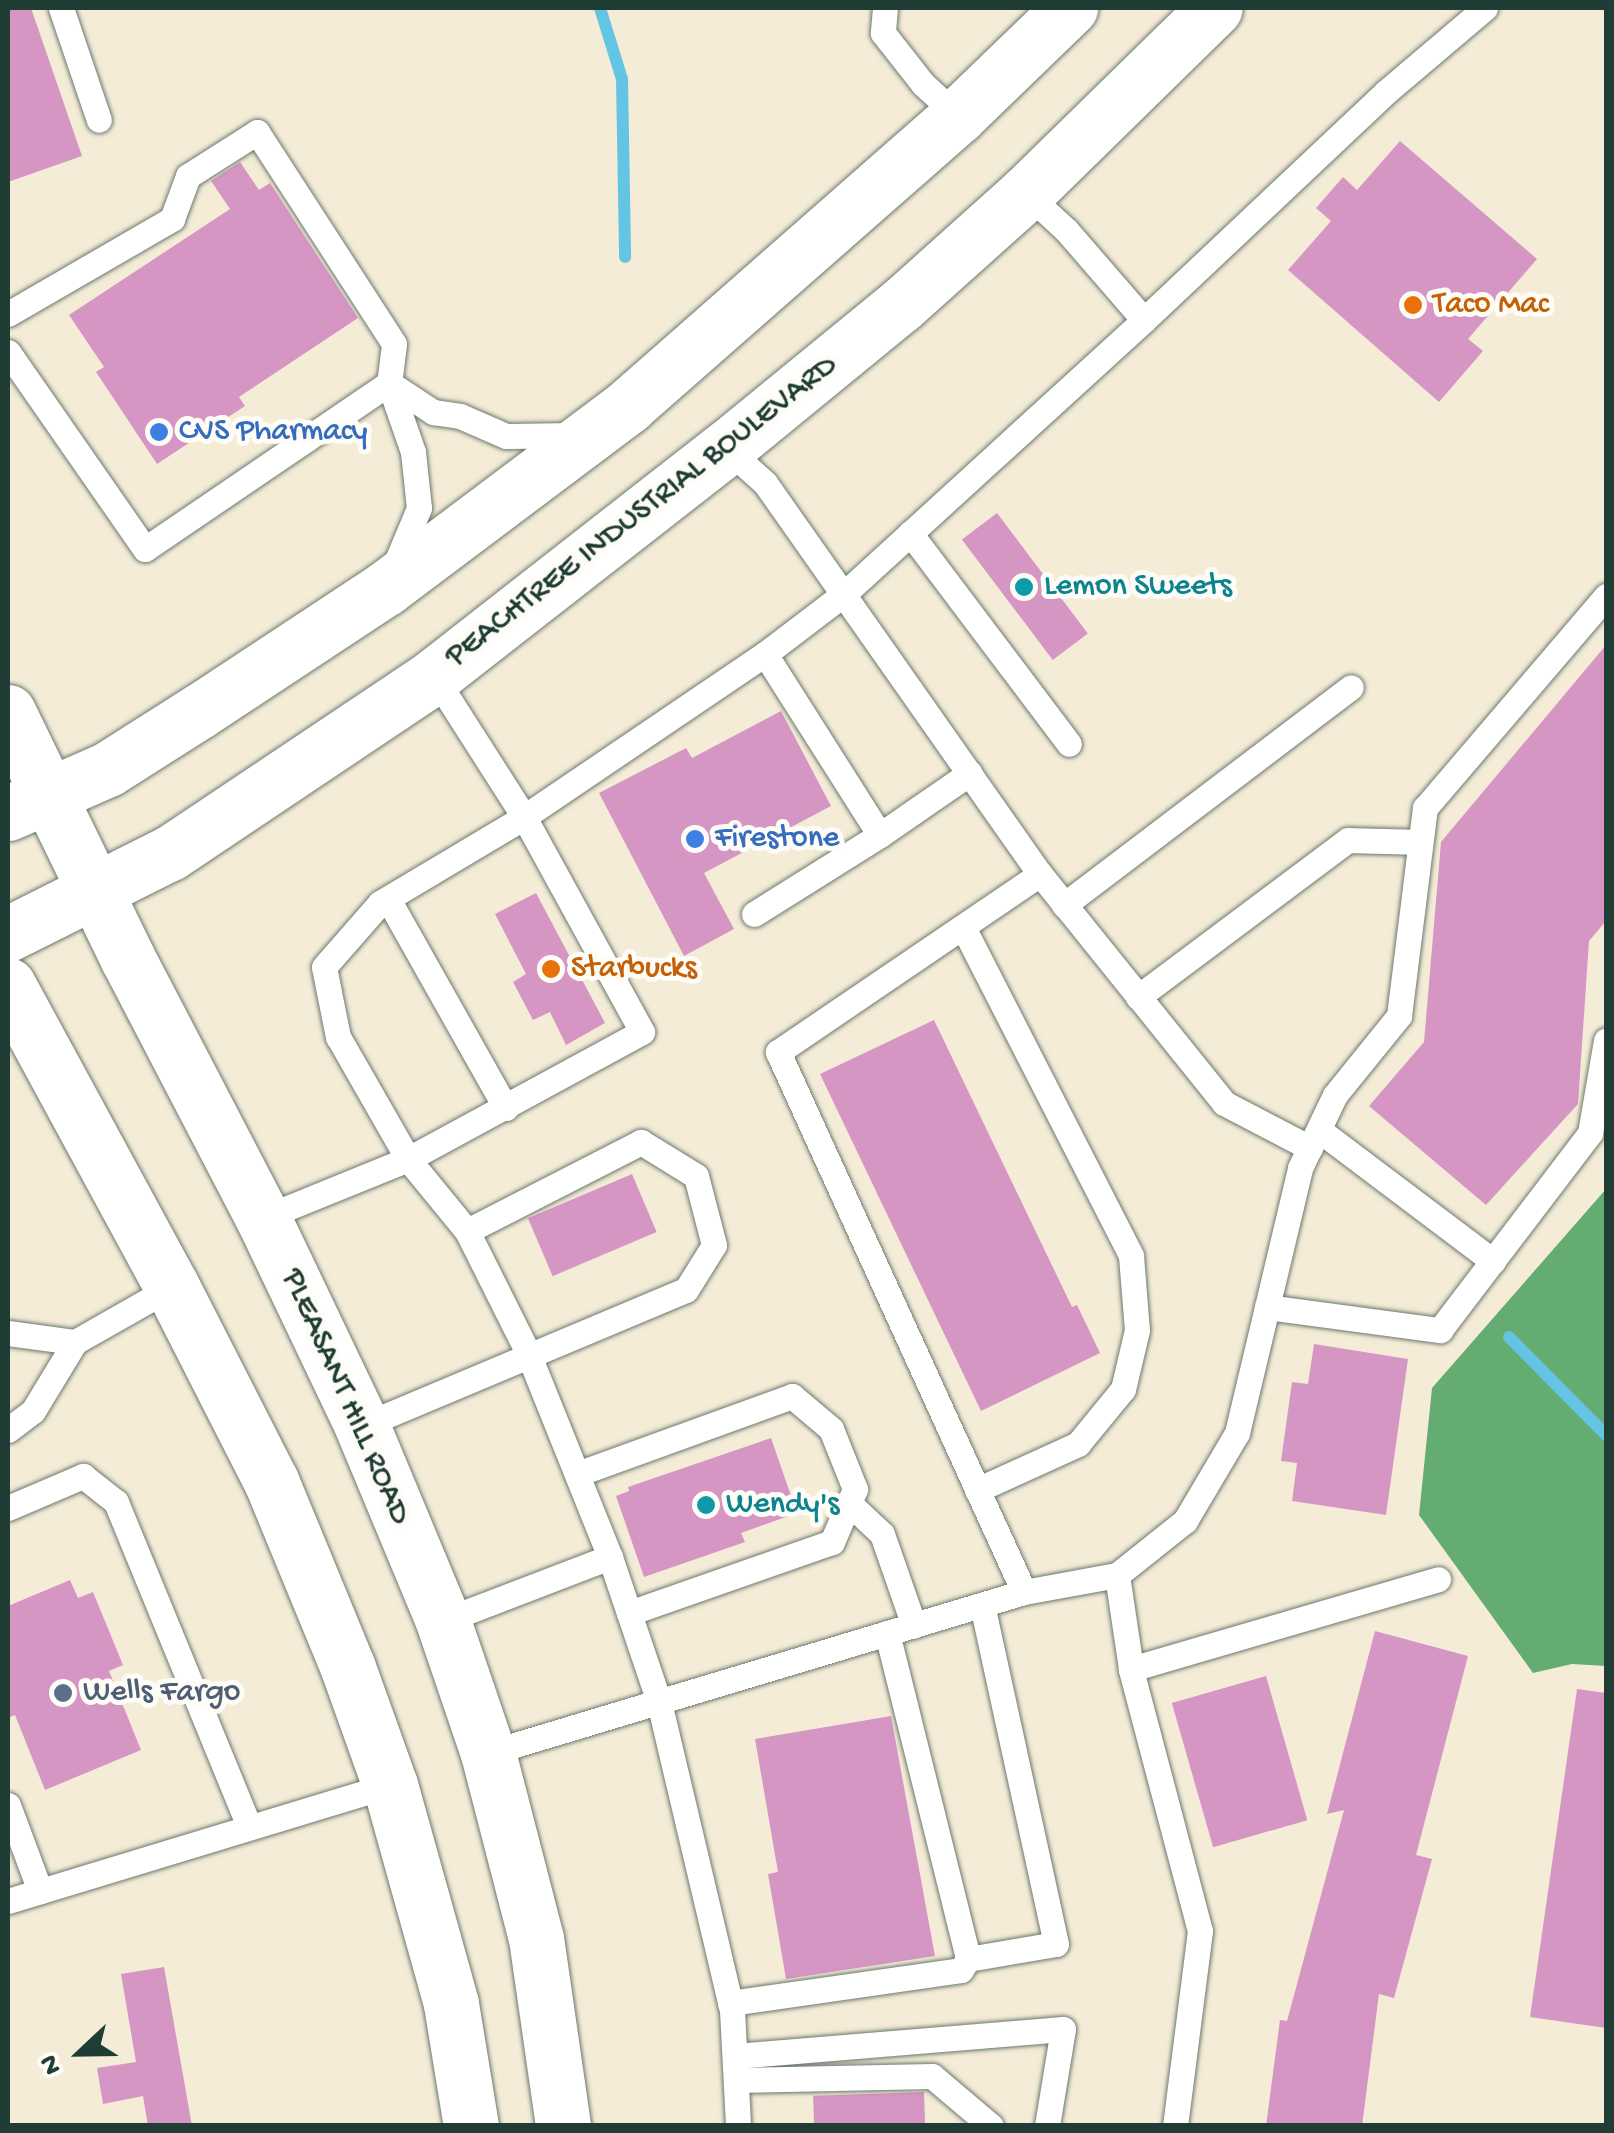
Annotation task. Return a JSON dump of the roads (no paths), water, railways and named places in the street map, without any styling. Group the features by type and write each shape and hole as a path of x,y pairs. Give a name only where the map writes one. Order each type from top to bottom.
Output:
{"highway":[{"path":"28,805 108,769 386,588 590,434 958,116 1070,8"},
{"name":"PEACHTREE INDUSTRIAL BOULEVARD","path":"8,934 98,892 215,824 434,676 726,448 901,305 1026,193 1214,8"},
{"name":"PLEASANT HILL ROAD","path":"8,712 28,805 98,892 263,1218 362,1426 444,1621 488,1753 536,1938 563,2126"},
{"path":"8,986 172,1287 271,1481 348,1668 390,1785 451,2004 471,2126"}],"lane":[{"path":"61,8 99,120"},
{"path":"885,8 884,33 923,84 958,116"},
{"path":"738,2126 730,2004 659,1702 610,1557 528,1354 467,1231 408,1159 338,1037 324,967 388,898 524,817 765,654 845,593 1386,92 1485,8"},
{"path":"8,314 172,218 188,176 257,132 394,344 390,382 413,452 419,508 386,588"},
{"path":"1026,193 1066,230 1144,320"},
{"path":"8,352 145,549 390,382"},
{"path":"390,382 433,412 460,416 506,436 590,434"},
{"path":"726,448 765,483 1040,874 1224,1103 1315,1139 1493,1261"},
{"path":"910,533 1069,744"},
{"path":"488,1753 1024,1592 1117,1575 1185,1521 1237,1433 1300,1168 1336,1095 1399,1016 1425,808 1606,596"},
{"path":"765,654 880,835"},
{"path":"263,1218 408,1159 642,1032 524,817 434,676"},
{"path":"1064,905 1350,687"},
{"path":"754,914 970,773"},
{"path":"1138,997 1348,840 1420,842"},
{"path":"1024,1592 778,1052 1040,874"},
{"path":"388,898 506,1108"},
{"path":"963,927 1131,1256 1138,1330 1123,1388 1078,1444 978,1490"},
{"path":"1267,1306 1440,1330 1590,1133 1606,1040"},
{"path":"362,1426 686,1290 714,1245 696,1176 641,1142 467,1231"},
{"path":"8,1430 34,1410 76,1342 172,1287"},
{"path":"8,1332 76,1342"},
{"path":"577,1474 792,1396 832,1429 856,1489 832,1542 629,1613"},
{"path":"8,1508 83,1476 116,1502 250,1827"},
{"path":"849,1503 882,1534 914,1626"},
{"path":"444,1621 610,1557"},
{"path":"1117,1575 1131,1669 1200,1931 1175,2126"},
{"path":"1131,1669 1438,1579"},
{"path":"968,1959 1056,1944 982,1605"},
{"path":"730,2004 962,1970 968,1959 888,1633"},
{"path":"8,1901 390,1785"},
{"path":"8,1805 40,1891"},
{"path":"735,2068 1063,2029 1047,2126"},
{"path":"735,2068 932,2076 991,2126"}],"waterway":[{"path":"600,8 622,79 625,257"},
{"path":"1509,1337 1606,1435"}],"place":[{"name":"Taco Mac","path":"1413,305"},
{"name":"CVS Pharmacy","path":"159,432"},
{"name":"Lemon Sweets","path":"1024,587"},
{"name":"Firestone","path":"695,839"},
{"name":"Starbucks","path":"551,969"},
{"name":"Wendy's","path":"706,1505"},
{"name":"Wells Fargo","path":"63,1693"}]}
